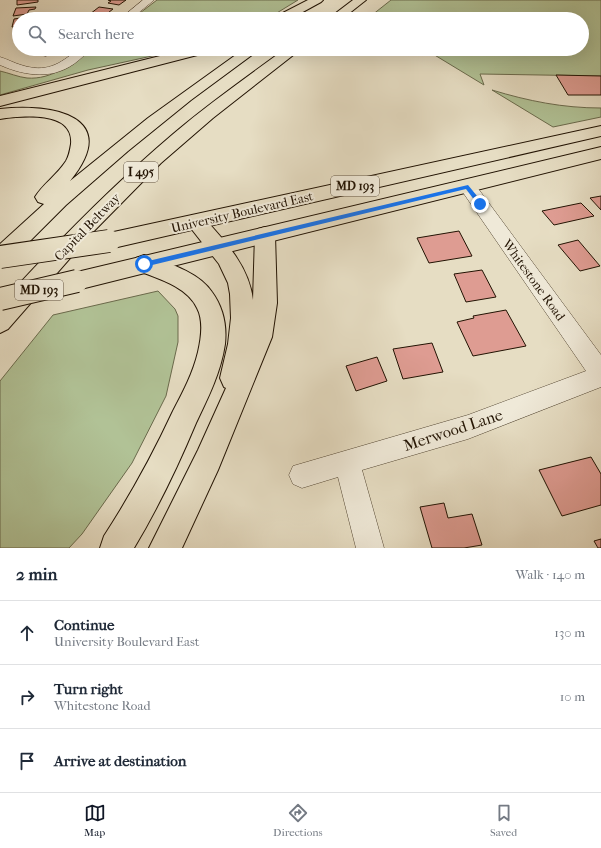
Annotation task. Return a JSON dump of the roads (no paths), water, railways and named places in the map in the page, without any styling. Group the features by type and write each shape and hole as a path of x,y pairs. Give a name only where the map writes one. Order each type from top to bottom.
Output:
{"main road":[{"path":"294,12 317,0"},
{"path":"307,12 325,0"},
{"path":"344,12 360,0"},
{"path":"0,101 177,56"},
{"name":"I 495","path":"0,257 46,211 111,155 174,105 243,56"},
{"name":"Capital Beltway","path":"0,322 8,302 152,162 208,114 285,56"},
{"path":"0,114 44,112 58,115 69,121 77,130 81,140 79,151 74,162 64,176 0,245"},
{"name":"University Boulevard East","path":"0,265 601,131"},
{"name":"MD 193","path":"8,302 77,281 144,264 468,187 601,153"},
{"path":"196,222 218,246 228,261 239,283 242,303 241,335 234,373 208,460"},
{"path":"165,548 208,460 246,375 260,337 265,303 265,235"},
{"path":"0,257 109,241"},
{"path":"116,548 131,524 169,452 198,390 210,356 214,334 212,313 204,296 184,280 144,264"},
{"path":"0,326 8,302"}],"street":[{"path":"133,12 149,0"},
{"path":"0,61 13,67 42,72 62,66 76,56"},
{"name":"Whitestone Road","path":"468,187 601,373"},
{"name":"Merwood Lane","path":"302,475 468,427 601,376"},
{"path":"347,462 370,548"}]}
